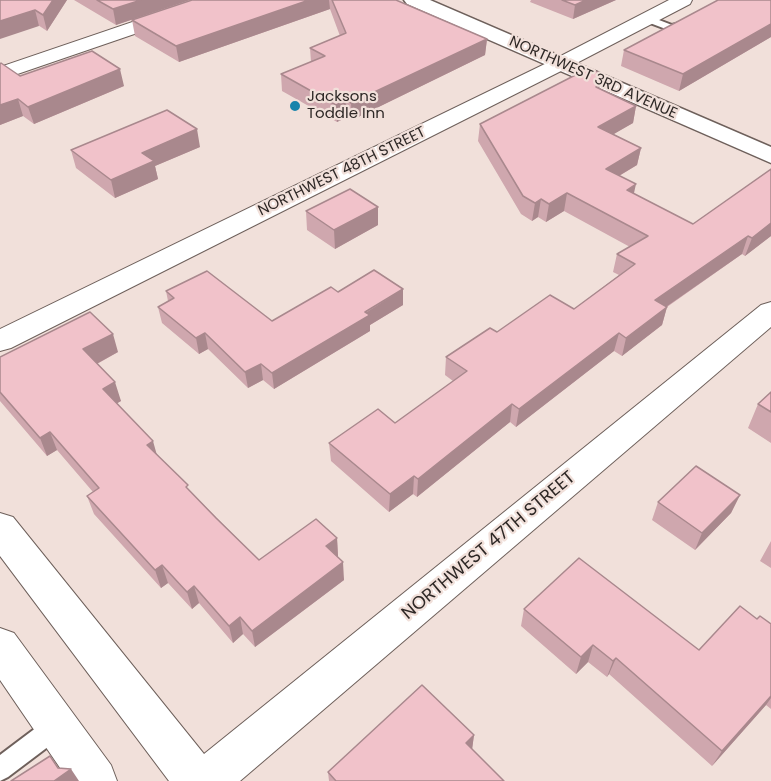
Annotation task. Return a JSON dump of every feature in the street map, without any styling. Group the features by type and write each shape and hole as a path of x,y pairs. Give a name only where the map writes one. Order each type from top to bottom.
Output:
{"street":[{"path":"0,74 215,0"},
{"name":"NORTHWEST 3RD AVENUE","path":"414,0 771,156"},
{"name":"NORTHWEST 48TH STREET","path":"0,341 560,64 683,0"},
{"name":"NORTHWEST 47TH STREET","path":"206,781 771,312"},
{"path":"0,528 197,781"},
{"path":"0,646 95,781"}],"lane":[{"path":"646,18 671,28 684,25"},
{"path":"0,769 57,726"}],"building":[{"path":"0,0 53,0 43,15 35,10 0,21"},
{"path":"97,0 141,0 113,9"},
{"path":"192,0 309,0 176,46 132,20"},
{"path":"332,0 396,0 487,39 351,103 346,100 336,105 281,74 325,56 310,48 346,33"},
{"path":"562,0 586,0 575,5"},
{"path":"718,0 771,0 771,24 683,74 624,50"},
{"path":"92,51 120,69 28,107 18,99 0,105 1,63 20,76"},
{"path":"589,68 602,74 596,87 636,106 598,127 641,148 606,169 636,184 627,190 693,224 771,169 771,223 752,238 748,236 655,300 667,307 626,338 619,333 519,409 512,404 418,479 414,476 390,494 329,443 378,409 395,423 467,371 446,357 490,328 497,332 550,295 574,309 635,264 617,254 648,236 567,193 549,204 541,199 535,203 523,196 480,124"},
{"path":"167,110 197,129 142,153 154,161 111,180 71,150"},
{"path":"350,189 378,207 334,230 306,211"},
{"path":"374,270 403,289 365,312 370,315 272,373 261,364 245,372 205,333 196,338 158,307 174,298 166,291 207,271 272,321 331,287 338,292"},
{"path":"90,312 113,334 83,349 115,382 103,389 153,441 147,445 259,560 316,519 337,538 326,546 343,562 252,631 240,617 229,626 194,586 187,592 162,565 155,570 87,496 99,488 50,432 40,438 0,392 0,357"},
{"path":"771,392 771,412 758,404"},
{"path":"696,466 740,495 702,533 658,502"},
{"path":"579,558 699,650 740,606 757,619 760,616 771,624 771,696 722,751 616,658 613,661 593,645 581,657 524,609"},
{"path":"422,685 474,735 466,743 504,781 336,781 328,772"},
{"path":"50,756 58,768 71,769 54,781 11,781"}],"place":[{"name":"Jacksons Toddle Inn","path":"295,106"}]}
